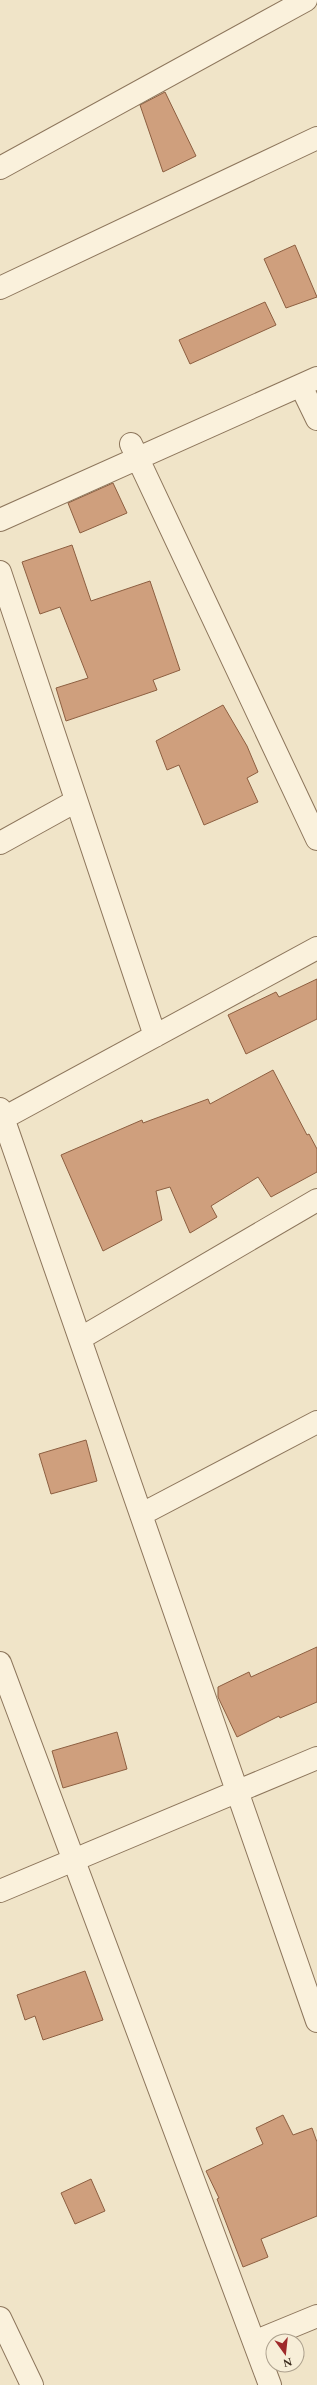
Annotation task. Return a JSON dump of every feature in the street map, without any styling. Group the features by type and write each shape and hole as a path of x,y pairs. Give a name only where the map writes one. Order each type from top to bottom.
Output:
{"street":[{"path":"0,168 306,0"},
{"path":"0,288 317,138"},
{"path":"0,520 134,451 309,382 317,419"},
{"path":"134,451 317,839"},
{"path":"0,572 155,1036"},
{"path":"0,843 76,801"},
{"path":"317,948 155,1036 1,1115 81,1338 317,2021"},
{"path":"81,1338 317,1200"},
{"path":"142,1514 317,1422"},
{"path":"0,1662 270,2385"},
{"path":"0,1891 317,1758"},
{"path":"254,2342 317,2316"},
{"path":"0,2318 32,2385"}],"building":[{"path":"165,92 196,156 163,172 140,105"},
{"path":"295,245 317,297 286,308 264,259"},
{"path":"265,302 276,325 190,364 179,340"},
{"path":"113,483 127,513 80,533 68,503"},
{"path":"72,545 91,601 150,581 180,670 153,680 157,690 66,721 56,688 88,678 60,607 40,614 22,562"},
{"path":"223,705 247,746 258,772 247,778 258,802 204,825 179,765 167,770 156,741"},
{"path":"317,979 317,1019 246,1054 228,1015 276,992 279,997"},
{"path":"273,1070 307,1135 309,1134 317,1149 317,1172 271,1197 258,1177 211,1206 217,1217 190,1233 170,1187 156,1191 162,1220 103,1251 61,1155 142,1120 143,1123 208,1099 210,1104"},
{"path":"86,1440 97,1481 51,1494 39,1454"},
{"path":"317,1647 317,1702 280,1718 279,1716 237,1737 218,1697 218,1687 249,1672 251,1677"},
{"path":"117,1732 127,1769 63,1788 52,1751"},
{"path":"85,1971 103,2020 43,2040 35,2016 25,2020 17,1995"},
{"path":"283,2115 293,2135 312,2128 317,2142 317,2216 261,2239 268,2257 243,2267 217,2199 219,2198 206,2171 263,2144 256,2128"},
{"path":"91,2179 105,2211 75,2224 61,2193"}]}
